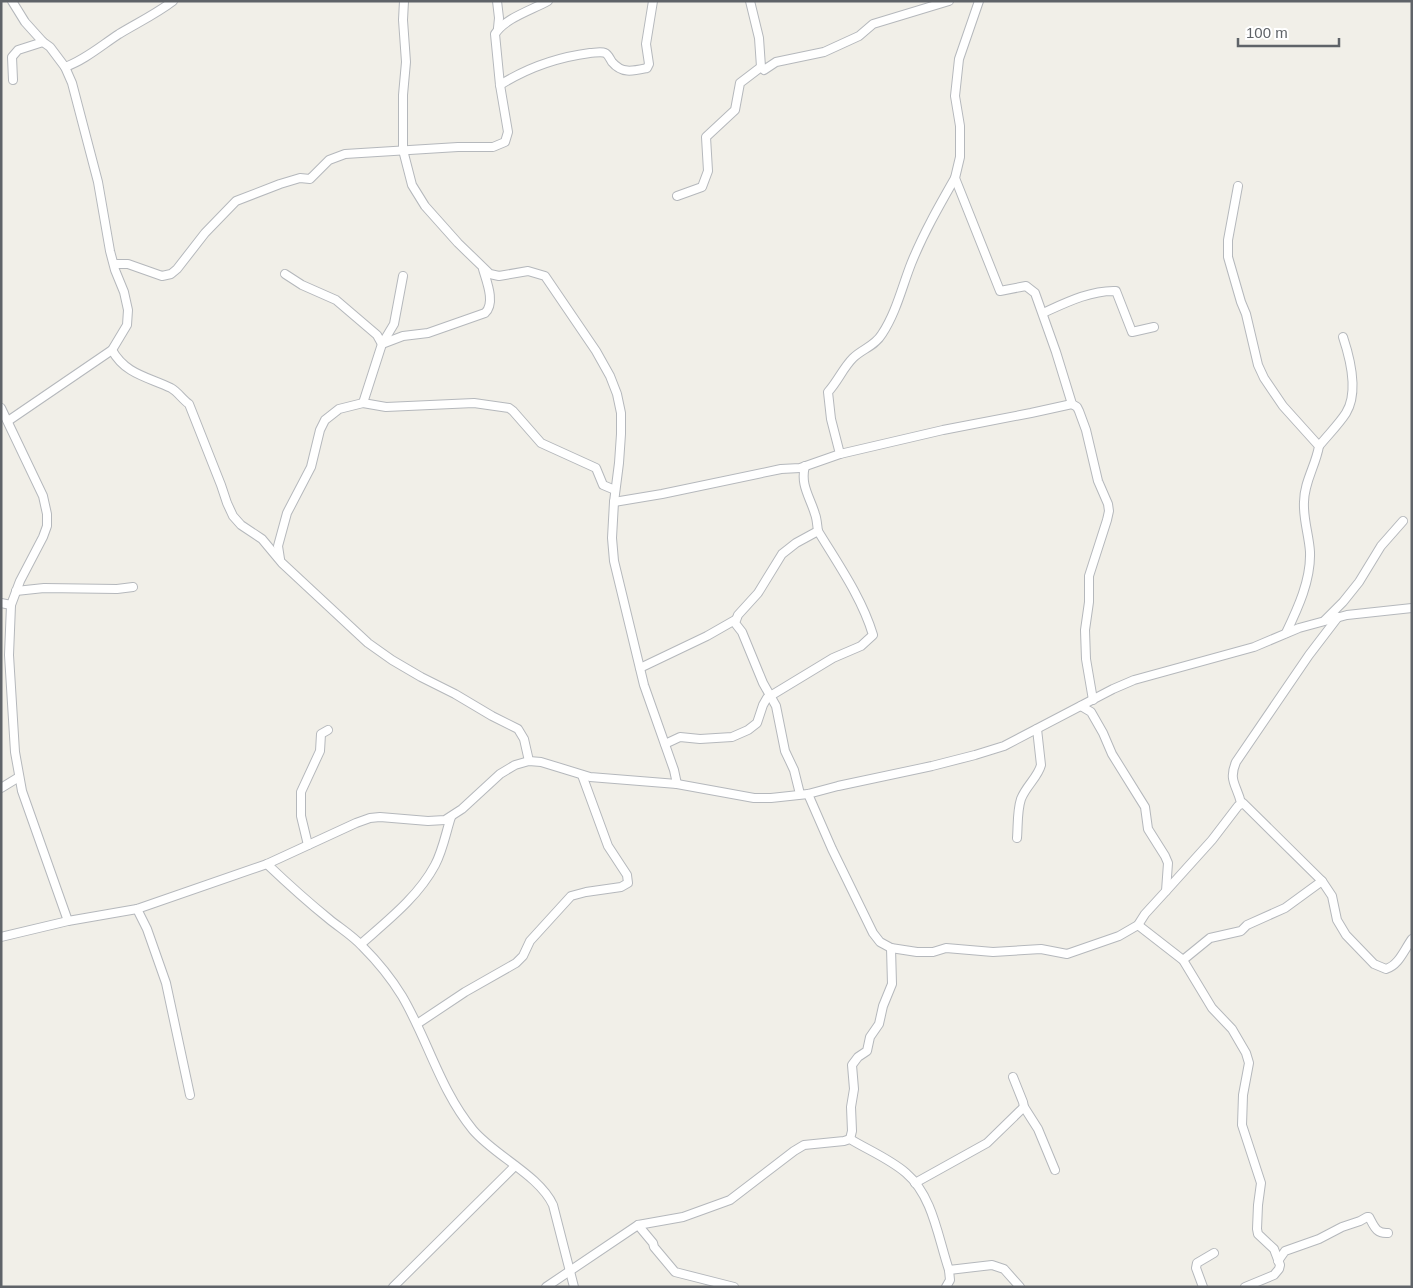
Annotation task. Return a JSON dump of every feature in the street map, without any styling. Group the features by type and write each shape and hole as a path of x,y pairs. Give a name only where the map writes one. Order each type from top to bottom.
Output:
{"street":[{"path":"8,421 112,350 127,325 128,310 114,264 98,182 72,84 65,67 50,47 25,22 12,1"},
{"path":"65,67 158,12 173,1"},
{"path":"404,1 403,20 406,62 403,103 403,150 412,185 425,206 458,243 490,274 499,276 528,271 545,276 596,351 618,394 621,413 619,463 612,538 614,561 640,668 677,784"},
{"path":"114,264 128,264 162,276 171,274 177,270 213,225 240,199 280,184 300,178 310,178 320,167 336,156 364,152 493,147 505,142 508,132 500,85 495,34 499,18 496,1"},
{"path":"498,28 548,1"},
{"path":"500,85 530,69 575,55 592,53 604,52 616,67 626,71 647,68 649,64 646,44 653,1"},
{"path":"750,1 759,38 761,67"},
{"path":"761,67 764,70 776,62 824,52 860,36 873,24 949,1"},
{"path":"840,454 830,412 828,392 837,382 847,364 855,356 876,343 889,322 928,226 955,178 960,148 960,126 955,96 959,59 979,1"},
{"path":"13,80 12,57 18,50 43,42"},
{"path":"677,196 702,187 708,171 706,137 735,110 740,82 761,67"},
{"path":"955,178 1000,291 1019,286 1030,288 1035,293 1072,404"},
{"path":"1238,186 1228,240 1228,257 1240,302 1246,314 1258,365 1264,378 1283,406 1319,446"},
{"path":"382,344 403,336 428,333 485,313 489,307 490,297 483,269"},
{"path":"285,274 302,286 336,300 376,335 382,344"},
{"path":"363,403 382,344 394,324 403,276"},
{"path":"1043,313 1076,299 1109,290 1116,291 1132,332 1154,327"},
{"path":"1286,634 1299,606 1310,564 1304,502 1306,483 1319,446 1346,413 1353,394 1350,360 1344,337"},
{"path":"112,350 123,366 173,389 189,404 233,516 241,526 262,539 282,563 368,643 492,716 518,729 524,739 529,761"},
{"path":"282,563 278,546 284,523 311,467 320,430 325,420 339,409 363,403 386,407 474,403 508,408 513,411 541,443 596,468 603,485 615,490"},
{"path":"614,502 805,466 840,454 943,430 1031,414 1072,404 1077,406 1086,430 1095,473 1109,511 1089,576 1089,602 1085,630 1086,659 1093,700"},
{"path":"1,408 43,496 48,514 47,526 43,537 12,604 8,655 15,752 22,791 68,921"},
{"path":"665,744 680,737 700,739 732,737 748,730 757,724 767,698 833,658 862,646 873,635 870,624 851,586 818,531 815,514 803,483 802,476 805,466"},
{"path":"1324,621 1359,582 1381,546 1403,520"},
{"path":"640,668 707,636 735,620 747,603 758,593 782,554 796,543 818,531"},
{"path":"16,592 44,588 117,589 134,587"},
{"path":"1,604 12,604"},
{"path":"1,937 68,921 136,909 267,864 370,818 388,817 438,821 451,817 500,774 515,765 529,761 541,762 582,775 677,784 754,798 804,794 932,766 1004,746 1134,680 1254,647 1324,621 1338,617 1412,608"},
{"path":"1241,804 1232,778 1236,762 1309,655 1338,617"},
{"path":"735,620 778,713 785,751 804,794 873,933 880,942 891,948 925,952 946,948 993,952 1041,949 1067,954 1119,936 1138,925 1145,914 1212,840 1241,804"},
{"path":"1081,706 1091,712 1112,754 1144,808 1148,829 1166,856 1168,863 1166,891"},
{"path":"1017,838 1021,798 1042,765 1037,729"},
{"path":"308,845 301,816 301,792 320,751 321,734 328,730"},
{"path":"417,1024 465,992 516,963 530,941 571,896 621,887 628,883 627,874 608,846 582,775"},
{"path":"1,788 19,777"},
{"path":"1241,804 1245,804 1322,881 1332,896 1340,926 1346,935 1374,964 1386,969 1397,964 1412,939"},
{"path":"361,944 404,905 423,884 436,864 451,817"},
{"path":"267,864 315,907 361,944 385,972 402,996 424,1038 436,1070 464,1117 484,1141 541,1186 553,1205 574,1287"},
{"path":"1184,960 1210,938 1241,930 1247,925 1285,908 1322,881"},
{"path":"136,909 146,929 166,983 190,1095"},
{"path":"1138,925 1184,960 1212,1008 1232,1029 1249,1063 1243,1095 1242,1124 1261,1183 1257,1229 1261,1236 1271,1244 1279,1269 1274,1275 1245,1287"},
{"path":"850,1139 852,1131 851,1107 854,1089 852,1065 858,1057 868,1051 870,1037 879,1024 883,1006 892,984 891,948"},
{"path":"1013,1078 1024,1102 1024,1107 1038,1129 1055,1170"},
{"path":"915,1183 987,1143 1024,1107"},
{"path":"546,1287 638,1225 683,1217 730,1200 804,1145 850,1139 906,1173 928,1202 949,1270 950,1280 946,1287"},
{"path":"393,1287 514,1166"},
{"path":"1278,1261 1285,1252 1367,1217 1369,1217 1375,1229 1388,1233"},
{"path":"638,1225 676,1272 734,1287"},
{"path":"1203,1287 1196,1263 1214,1253"},
{"path":"949,1270 992,1265 1004,1269 1020,1287"}]}
